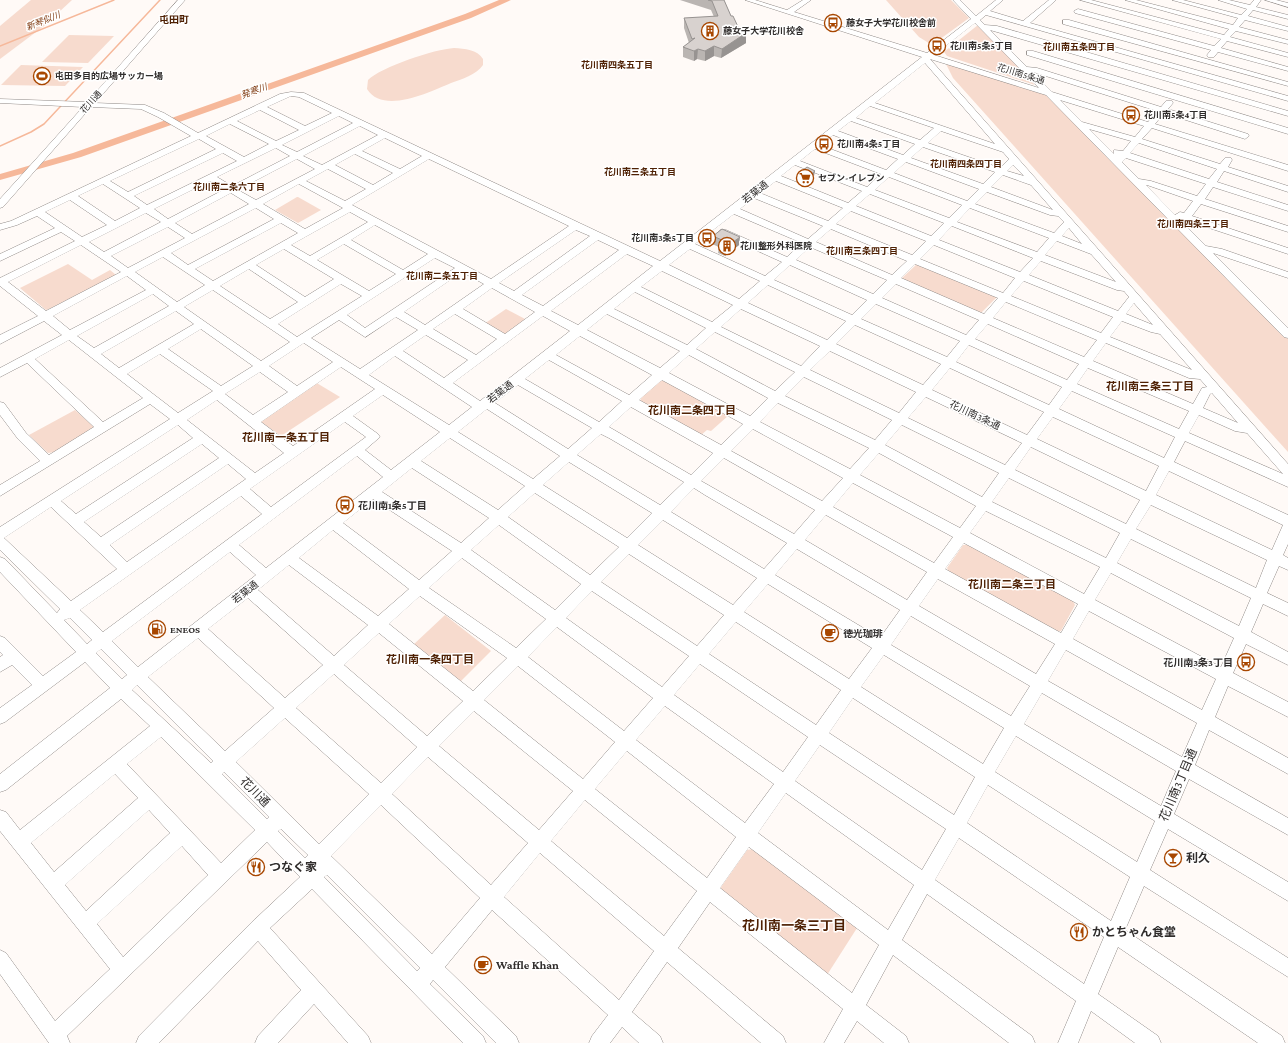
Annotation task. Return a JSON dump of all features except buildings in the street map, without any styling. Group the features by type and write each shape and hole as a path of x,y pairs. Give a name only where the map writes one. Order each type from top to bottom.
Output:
{"street":[{"name":"花川通","path":"0,206 49,150 85,104 174,0"},
{"name":"花川通","path":"0,194 37,152 85,104 182,0"},
{"name":"花川南5条通","path":"748,0 927,57 1046,92 1079,93 1151,124 1288,168"},
{"path":"766,5 775,0"},
{"path":"789,12 808,0"},
{"path":"956,0 1288,334"},
{"name":"若葉通","path":"0,784 927,57 979,23 985,12 1000,0"},
{"path":"1025,23 1053,0"},
{"path":"1128,0 1288,42"},
{"path":"1079,93 1171,0"},
{"path":"1175,0 1288,29"},
{"path":"1221,0 1288,17"},
{"path":"1117,163 1258,0"},
{"path":"1268,0 1288,5"},
{"path":"1018,62 1066,22 1087,1 1288,55"},
{"path":"1078,11 1288,69"},
{"path":"985,12 1288,99"},
{"path":"1066,22 1286,80 1180,226"},
{"path":"979,23 1042,43 1288,114"},
{"path":"1030,53 1288,131"},
{"path":"927,57 1288,472"},
{"path":"1025,69 1034,70 1079,93 1164,109 1245,136"},
{"name":"花川南3条通","path":"0,227 14,223 38,212 283,96 296,94 339,113 1282,561"},
{"path":"0,101 142,107 161,115 244,161"},
{"path":"868,103 1011,155"},
{"path":"261,107 306,130"},
{"path":"255,479 0,281 82,242 339,113"},
{"path":"849,118 1037,184"},
{"path":"231,121 296,156 325,167 373,189"},
{"path":"104,256 359,123"},
{"path":"1077,123 1137,140 1288,189"},
{"path":"211,774 498,517 939,128"},
{"path":"832,132 1066,218"},
{"path":"0,340 385,135"},
{"path":"814,146 1096,252"},
{"path":"127,196 223,149"},
{"path":"1104,150 1125,154 1288,208"},
{"path":"355,151 400,173"},
{"path":"146,1043 258,928 323,859 381,794 1001,172 1011,155"},
{"path":"94,353 305,233 373,189 429,156"},
{"path":"794,162 1132,293"},
{"path":"210,177 305,233"},
{"path":"775,177 1023,275 1155,330 1164,330"},
{"path":"300,180 544,310 578,331 1086,602 1224,678 1288,710"},
{"path":"104,181 192,238"},
{"path":"1135,181 1148,183 1288,230"},
{"path":"754,194 831,224 913,260 1193,375 1205,376"},
{"path":"72,196 114,225"},
{"path":"733,210 1087,361 1239,428 1251,429"},
{"path":"1166,211 1187,217 1283,256"},
{"path":"38,212 128,272 297,392"},
{"path":"418,984 925,392 1066,225 1066,218"},
{"path":"188,270 281,219"},
{"path":"310,260 376,221"},
{"path":"360,375 575,226"},
{"path":"711,227 873,300 1288,482"},
{"path":"0,258 62,228"},
{"path":"516,295 597,236"},
{"path":"344,240 403,274"},
{"path":"284,245 369,296"},
{"path":"688,245 949,363 1288,521"},
{"path":"1202,248 1219,251 1283,256"},
{"path":"445,383 626,250"},
{"path":"164,253 270,324 341,362 448,432 1288,968"},
{"path":"1,544 52,500 436,253"},
{"path":"1283,256 1288,275"},
{"path":"249,265 305,302"},
{"path":"339,315 364,333 463,267"},
{"path":"270,324 342,279"},
{"path":"634,288 1288,610"},
{"path":"0,373 153,290"},
{"path":"599,1043 909,607 1131,300 1132,293"},
{"path":"455,310 505,339"},
{"path":"606,310 688,350 776,397 878,447 984,504 1108,565 1288,659"},
{"path":"396,312 427,329 476,360"},
{"path":"119,373 202,324"},
{"path":"160,349 293,453"},
{"path":"395,351 445,383 662,511 766,577 1165,816 1288,892"},
{"path":"548,355 1288,766"},
{"path":"28,358 102,428"},
{"path":"253,421 341,362"},
{"path":"517,379 693,480 1038,684 1288,827"},
{"path":"834,1043 985,774 1148,498 1206,391 1215,388"},
{"path":"55,620 383,389"},
{"path":"0,491 151,398"},
{"path":"0,406 22,436 48,461"},
{"path":"0,717 374,437 345,416"},
{"path":"75,521 202,438"},
{"path":"357,450 392,477"},
{"path":"100,545 228,458"},
{"path":"412,462 498,517 699,656 956,826 1275,1043"},
{"path":"241,489 271,514"},
{"path":"373,492 461,550 664,697 1151,1043"},
{"path":"52,500 127,570"},
{"path":"333,523 419,588 517,657 625,743 746,836 891,942 1025,1043"},
{"name":"花川南3丁目通","path":"1068,1043 1259,596 1282,561 1288,528"},
{"name":"花川通","path":"1,544 102,640 508,1043"},
{"path":"230,545 266,576"},
{"path":"289,558 378,624 473,702 899,1043"},
{"name":"花川通","path":"0,563 85,652 211,774 476,1043"},
{"path":"248,590 332,665 776,1043"},
{"path":"198,629 653,1043"},
{"path":"0,642 42,685"},
{"path":"0,665 13,656"},
{"path":"19,842 161,727"},
{"path":"116,763 220,875"},
{"path":"53,884 149,799"},
{"path":"0,959 57,1039 122,970 281,817"},
{"path":"0,818 122,970"},
{"path":"84,924 182,834"},
{"path":"258,928 362,1043"},
{"path":"265,1043 314,990"}],"shaded area":[{"path":"31,0 72,0 44,26 0,59 0,26"},
{"path":"886,0 951,0 969,18 932,45 919,37"},
{"path":"978,25 1035,85 947,56 944,52"},
{"path":"69,35 114,36 88,63 42,62"},
{"path":"454,48 474,51 483,59 483,65 477,71 468,76 419,96 407,99 395,101 384,100 374,97 367,89 368,80 396,64 422,55"},
{"path":"946,64 1044,93 1288,339 1288,452 953,78"},
{"name":"屯田多目的広場サッカー場","path":"21,65 83,67 65,86 1,85"},
{"path":"297,197 321,210 298,223 275,210"},
{"path":"68,264 92,280 110,270 116,275 46,310 20,288"},
{"path":"917,264 997,297 981,313 901,279"},
{"path":"506,309 527,320 504,335 484,324"},
{"path":"659,381 664,381 729,415 711,431 707,430 701,435 641,401 640,397"},
{"path":"315,382 340,397 281,436 261,422"},
{"path":"75,410 94,427 55,452 48,453 29,435"},
{"path":"963,545 969,545 1073,601 1075,605 1061,631 1056,631 949,572 947,568"},
{"path":"445,615 491,651 459,683 412,646"},
{"path":"754,849 857,928 827,975 722,894 721,887 747,850"}],"waterway":[{"name":"新琴似川","path":"0,46 114,0"},
{"path":"0,146 31,132 44,124 160,0"},
{"name":"発寒川","path":"0,177 77,155 468,16 507,0"}],"place":[{"name":"藤女子大学花川校舎前","path":"833,23"},
{"name":"藤女子大学花川校舎","path":"710,31"},
{"name":"花川南5条5丁目","path":"937,46"},
{"name":"屯田多目的広場サッカー場","path":"42,76"},
{"name":"花川南5条4丁目","path":"1131,115"},
{"name":"花川南4条5丁目","path":"824,144"},
{"name":"セブン-イレブン","path":"805,178"},
{"name":"花川南3条5丁目","path":"707,238"},
{"name":"花川整形外科医院","path":"727,246"},
{"name":"花川南1条5丁目","path":"345,505"},
{"name":"ENEOS","path":"157,629"},
{"name":"徳光珈琲","path":"830,633"},
{"name":"花川南3条3丁目","path":"1246,662"},
{"name":"利久","path":"1173,858"},
{"name":"つなぐ家","path":"256,867"},
{"name":"かとちゃん食堂","path":"1079,932"},
{"name":"Waffle Khan","path":"483,965"}],"district":[{"name":"屯田町","path":"174,19"},
{"name":"花川南五条四丁目","path":"1079,47"},
{"name":"花川南四条五丁目","path":"617,65"},
{"name":"花川南四条四丁目","path":"966,164"},
{"name":"花川南三条五丁目","path":"640,172"},
{"name":"花川南二条六丁目","path":"229,187"},
{"name":"花川南四条三丁目","path":"1193,224"},
{"name":"花川南三条四丁目","path":"862,251"},
{"name":"花川南二条五丁目","path":"442,276"},
{"name":"花川南三条三丁目","path":"1150,386"},
{"name":"花川南二条四丁目","path":"692,410"},
{"name":"花川南一条五丁目","path":"286,437"},
{"name":"花川南二条三丁目","path":"1012,584"},
{"name":"花川南一条四丁目","path":"430,659"},
{"name":"花川南一条三丁目","path":"794,925"}]}
